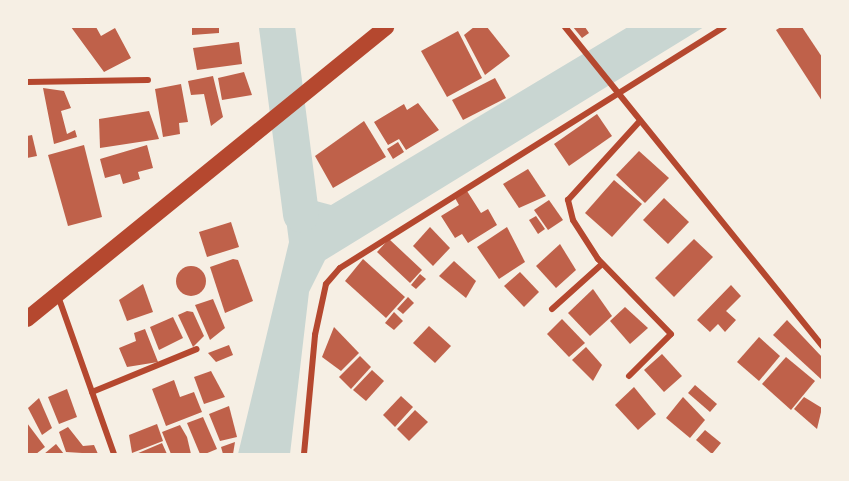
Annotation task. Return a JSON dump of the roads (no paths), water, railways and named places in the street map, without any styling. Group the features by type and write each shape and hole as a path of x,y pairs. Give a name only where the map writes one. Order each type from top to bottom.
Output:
{"highway":[{"path":"27,319 386,27"}],"street":[{"path":"565,27 822,346"},
{"path":"304,454 315,335 327,284 340,268 615,91 724,27"},
{"path":"27,82 148,80"},
{"path":"629,376 671,334 602,264 573,220 568,200 640,121"},
{"path":"552,309 602,264"},
{"path":"58,294 114,454"},
{"path":"92,392 197,349"}],"waterway":[{"path":"277,27 301,214"}]}
